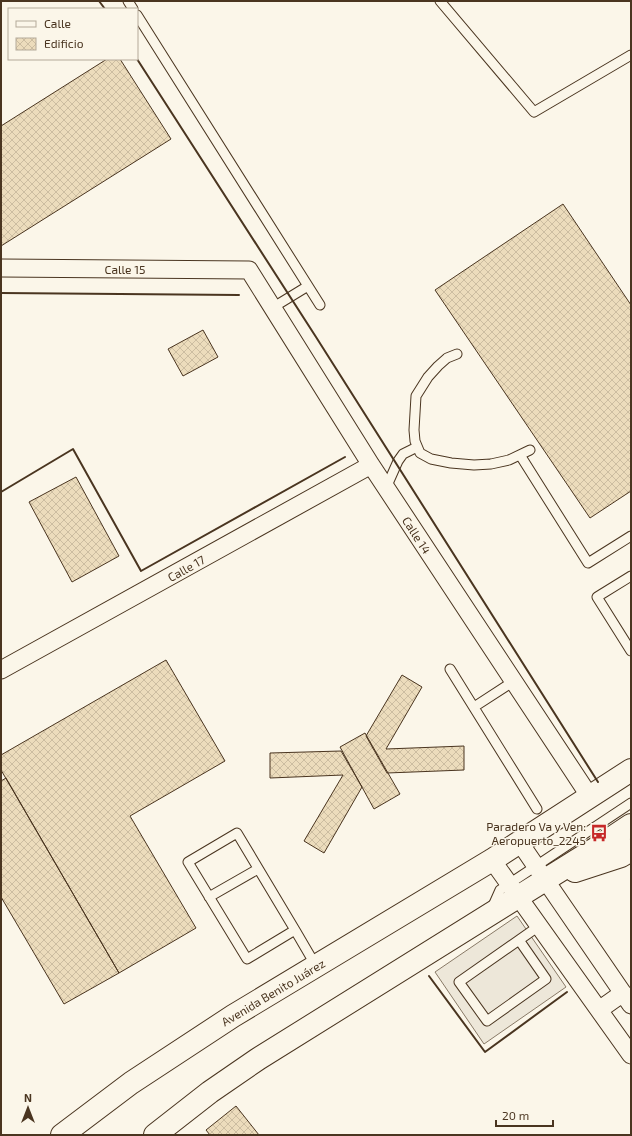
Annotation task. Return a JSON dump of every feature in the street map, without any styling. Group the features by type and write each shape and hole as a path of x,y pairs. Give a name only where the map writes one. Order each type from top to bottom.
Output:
{"main road":[{"name":"Avenida Benito Juárez","path":"62,1135 138,1078 233,1016 520,843 631,770"},
{"path":"155,1135 210,1092 258,1059 487,916 513,891 540,873 598,847 631,825"},
{"path":"540,873 621,856 631,850"}],"street":[{"name":"Calle 15","path":"1,268 249,270"},
{"name":"Calle 14","path":"249,270 371,465 590,797"},
{"name":"Calle 17","path":"1,670 371,465"},
{"path":"520,843 627,999 599,1010"},
{"path":"492,860 631,1055"}],"lane":[{"path":"440,1 534,112 631,55"},
{"path":"138,17 320,305"},
{"path":"272,308 308,286"},
{"path":"457,354 447,358 438,366 428,377 416,396 414,430 415,441 420,453 431,459 474,465 491,464 509,460 530,450"},
{"path":"386,488 398,461 403,454 417,447"},
{"path":"520,455 588,563 631,536"},
{"path":"631,576 597,597 631,651"},
{"path":"450,669 537,809"},
{"path":"474,707 514,682"},
{"path":"540,873 631,803"},
{"path":"295,930 246,959 188,862 236,833 295,930 316,966"},
{"path":"209,897 258,870"},
{"path":"519,940 546,979 486,1021 459,982 519,940 539,926"}],"shaded area":[{"path":"517,916 566,987 484,1044 435,972"}],"building":[{"path":"105,60 121,60 171,139 1,246 1,126"},
{"path":"563,204 631,305 631,491 590,518 435,290"},
{"path":"203,330 218,357 183,376 168,349"},
{"path":"76,477 119,556 72,582 29,502"},
{"path":"166,660 225,761 130,816 196,928 119,973 1,770 1,755"},
{"path":"402,675 422,687 386,749 464,746 464,770 387,773 366,736"},
{"path":"365,733 400,794 374,809 340,747"},
{"path":"341,751 362,787 324,853 304,841 343,775 270,778 270,753"},
{"path":"6,778 119,973 64,1004 1,897 1,781"},
{"path":"236,1106 259,1135 210,1135 206,1130"}],"wall":[{"path":"99,1 104,8"},
{"path":"138,60 316,337 598,782"},
{"path":"1,293 239,295"},
{"path":"1,492 73,449 141,571 345,457"},
{"path":"429,976 485,1052 567,992"}],"place":[{"name":"Paradero Va y Ven: Aeropuerto_2245","path":"599,833"}]}
